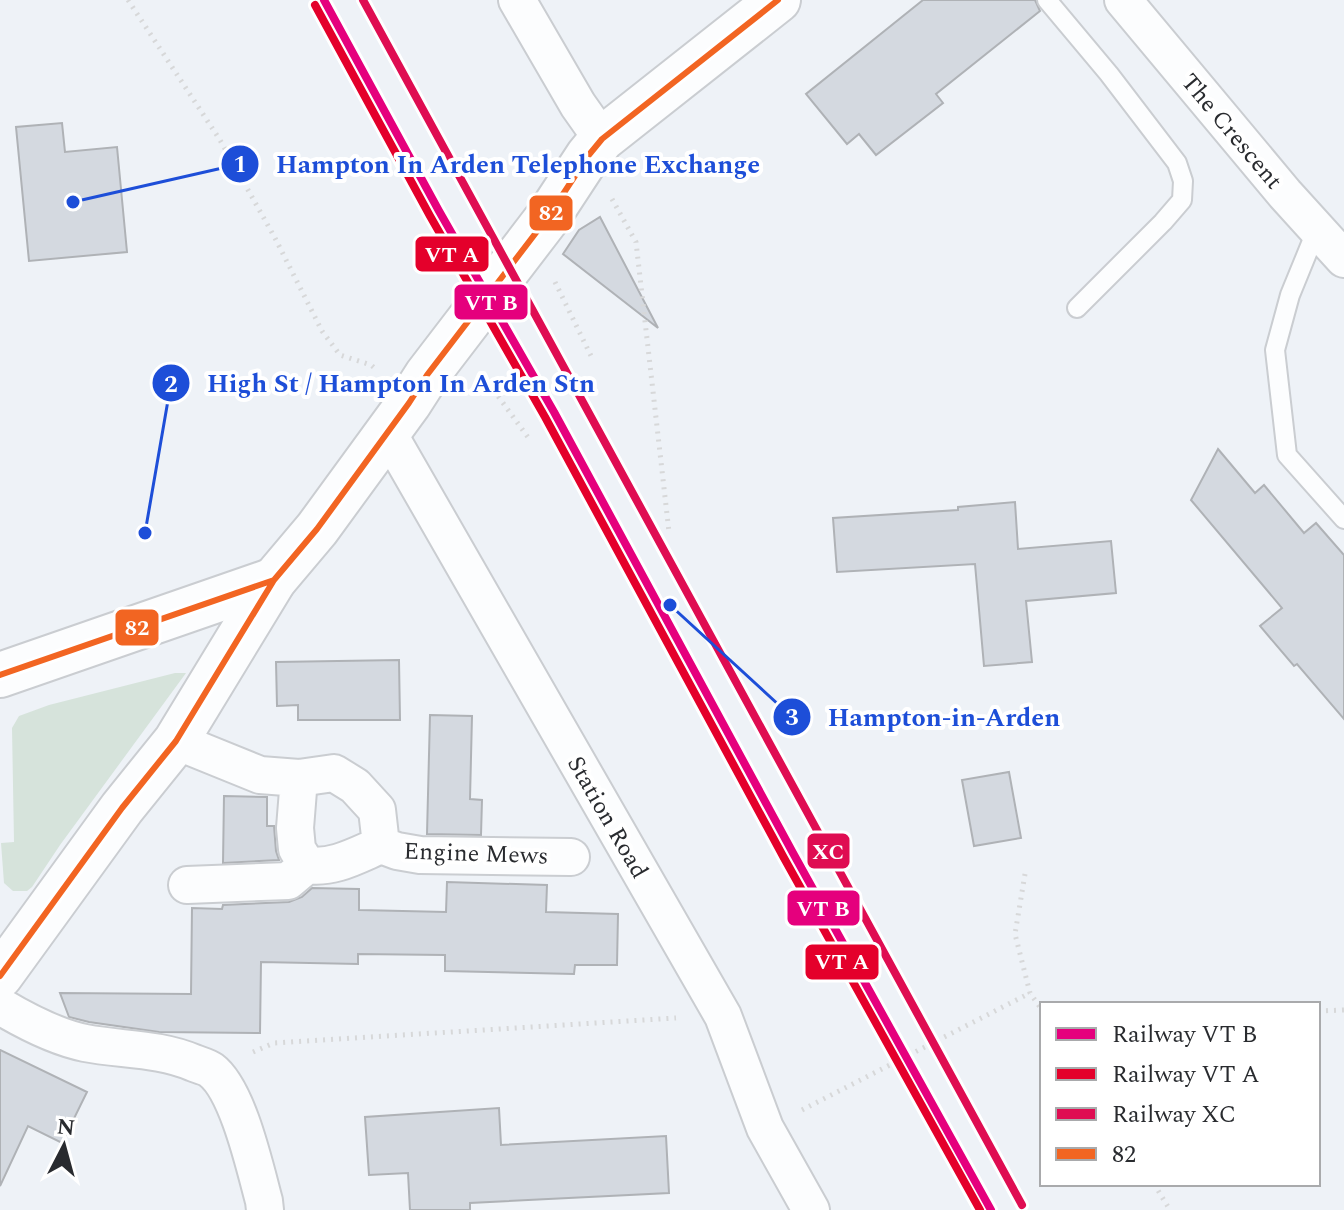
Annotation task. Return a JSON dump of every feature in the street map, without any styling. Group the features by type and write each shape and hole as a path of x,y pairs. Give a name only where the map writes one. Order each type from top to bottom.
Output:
{"main road":[{"path":"0,976 122,808 176,741 274,580 317,529 548,217 588,156 602,139 757,7"},
{"path":"0,675 274,580"}],"street":[{"path":"517,0 578,105 602,139"},
{"name":"The Crescent","path":"1123,0 1285,194 1344,259"},
{"name":"Station Road","path":"408,404 723,1016 765,1128 811,1210"},
{"name":"Engine Mews","path":"176,741 260,775 299,778 334,773 355,786 377,810 381,845"},
{"path":"299,778 295,828 297,849 307,865"},
{"name":"Engine Mews","path":"187,885 288,881 307,865 319,867 338,863 381,845 420,855 571,857"},
{"path":"0,1006 37,1025 84,1043 160,1052 212,1071 233,1101 265,1210"}],"lane":[{"path":"1047,0 1177,163 1183,181 1182,200 1077,308"},
{"path":"1317,229 1290,295 1275,350 1287,455 1344,519"}],"path":[{"path":"128,0 220,140 322,331 340,355 371,365 408,404"},
{"path":"608,191 636,242 669,532"},
{"path":"550,272 593,360"},
{"path":"478,368 530,440"},
{"path":"1025,874 1015,934 1030,993 1040,1007"},
{"path":"765,1128 1030,993"},
{"path":"1320,1011 1344,1010"},
{"path":"212,1071 274,1043 723,1016"},
{"path":"1155,1186 1170,1210"}],"shaded area":[{"path":"175,673 186,673 32,887 27,891 13,891 4,883 1,843 14,842 12,728 19,716 49,705"}],"building":[{"path":"923,0 1035,0 1040,11 936,94 943,103 876,155 859,134 847,144 806,94"},
{"path":"62,123 65,152 117,147 127,252 29,261 16,127"},
{"path":"600,217 658,328 563,254 579,230"},
{"path":"1218,449 1255,493 1264,485 1304,533 1316,523 1344,555 1344,719 1260,626 1282,608 1191,500"},
{"path":"1015,502 1018,549 1111,541 1116,593 1026,601 1032,662 984,666 975,564 837,572 833,518 958,510 958,507"},
{"path":"399,660 400,720 298,720 298,705 277,706 276,662"},
{"path":"430,715 472,716 470,799 482,800 481,835 427,834"},
{"path":"1009,772 1021,838 974,846 962,780"},
{"path":"224,796 267,797 267,826 274,826 279,860 223,863"},
{"path":"447,882 547,885 546,912 618,914 617,965 575,965 574,974 445,971 445,955 358,954 358,964 261,962 260,1033 159,1032 89,1022 69,1017 60,993 191,994 192,908 222,909 223,905 289,902 302,897 312,888 359,889 359,910 446,912"},
{"path":"0,1050 87,1092 62,1143 28,1126 0,1186"},
{"path":"499,1108 501,1145 666,1136 669,1193 470,1203 470,1210 410,1210 408,1173 369,1175 365,1117"}],"transit line":[{"path":"324,0 439,211 554,412 991,1210"},
{"name":"82","path":"0,976 122,808 176,741 274,580 317,529 427,375 548,217 588,156 602,139 778,0"},
{"path":"315,5 980,1210"},
{"name":"82","path":"0,675 274,580"}],"rail line":[{"name":"XC","path":"363,0 1022,1205"}],"place":[{"name":"Hampton In Arden Telephone Exchange","path":"73,202"},
{"name":"High St / Hampton In Arden Stn","path":"145,533"},
{"name":"Hampton-in-Arden","path":"670,605"}]}
